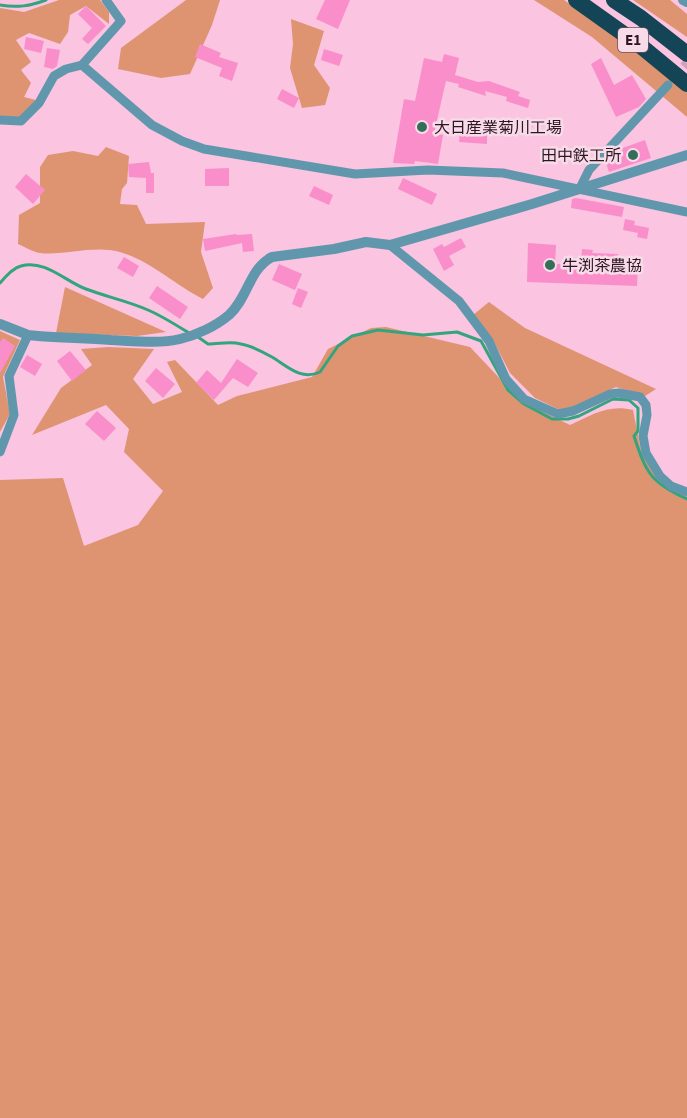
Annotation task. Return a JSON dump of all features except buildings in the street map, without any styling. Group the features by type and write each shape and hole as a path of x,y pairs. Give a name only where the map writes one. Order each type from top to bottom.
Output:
{"highway":[{"name":"E1","path":"576,0 642,47 687,84"},
{"name":"E1","path":"614,0 687,54"}],"street":[{"path":"0,120 21,121 39,103 54,76 66,69 82,65 121,21 106,0"},
{"path":"82,65 152,125 182,141 204,148 355,174 428,170 502,173 687,212"},
{"path":"580,188 589,170 668,85"},
{"path":"0,324 28,335 139,341 179,339 202,332 229,315 235,309 255,272 264,261 272,257 334,249 366,242 390,245 532,204 687,155"},
{"path":"390,245 459,301 489,341 506,379 524,399 558,414 573,411 610,394 619,393 640,397 646,405 647,415 643,436 646,453 660,476 671,486 687,492"},
{"path":"0,452 14,415 9,376 28,335"}],"shaded area":[{"path":"59,0 100,0 109,12 109,24 86,6 70,15 68,32 60,44 29,33 16,40 31,62 21,70 31,83 24,97 36,100 27,117 0,116 0,8 24,12"},
{"path":"186,0 220,0 212,25 190,74 161,78 118,69 121,48"},
{"path":"534,0 564,0 653,63 687,92 687,117 592,37"},
{"path":"633,0 670,0 687,14 687,37"},
{"path":"291,19 324,31 314,65 330,88 325,105 302,108 290,68 293,44"},
{"path":"106,147 129,156 127,183 122,189 120,204 137,205 146,224 205,222 201,252 213,288 203,299 144,262 123,253 91,250 40,253 18,244 19,215 40,203 40,167 48,155 73,151 98,156"},
{"path":"65,287 166,332 137,336 56,333"},
{"path":"489,302 525,328 656,389 645,396 616,387 564,412 535,398 510,373 495,344 473,315"},
{"path":"386,327 470,347 521,401 570,425 608,409 633,410 641,451 660,483 687,497 687,1118 0,1118 0,480 63,478 84,546 138,525 163,491 124,452 129,429 106,405 32,435 61,388 92,365 81,349 108,347 154,349 133,379 153,404 182,392 167,362 175,360 218,405 237,396 312,377 328,349 371,328"},
{"path":"0,331 20,340 3,377 10,414 0,432"}],"waterway":[{"path":"0,5 23,6 46,0"},
{"path":"0,283 9,273 21,266 47,268 78,286 148,310 189,333"},
{"path":"198,337 208,344 233,343 249,346 294,371 307,375 320,372 338,346 352,336 378,330 423,335 457,332 481,341 508,390 524,404 552,419 579,416 613,399 629,400 638,408 638,431 634,436 647,468 665,488 687,499"}],"tunnel":[{"path":"675,77 687,63"}],"place":[{"name":"大日産業菊川工場","path":"422,127"},
{"name":"田中鉄工所","path":"633,155"},
{"name":"牛渕茶農協","path":"550,265"}]}
